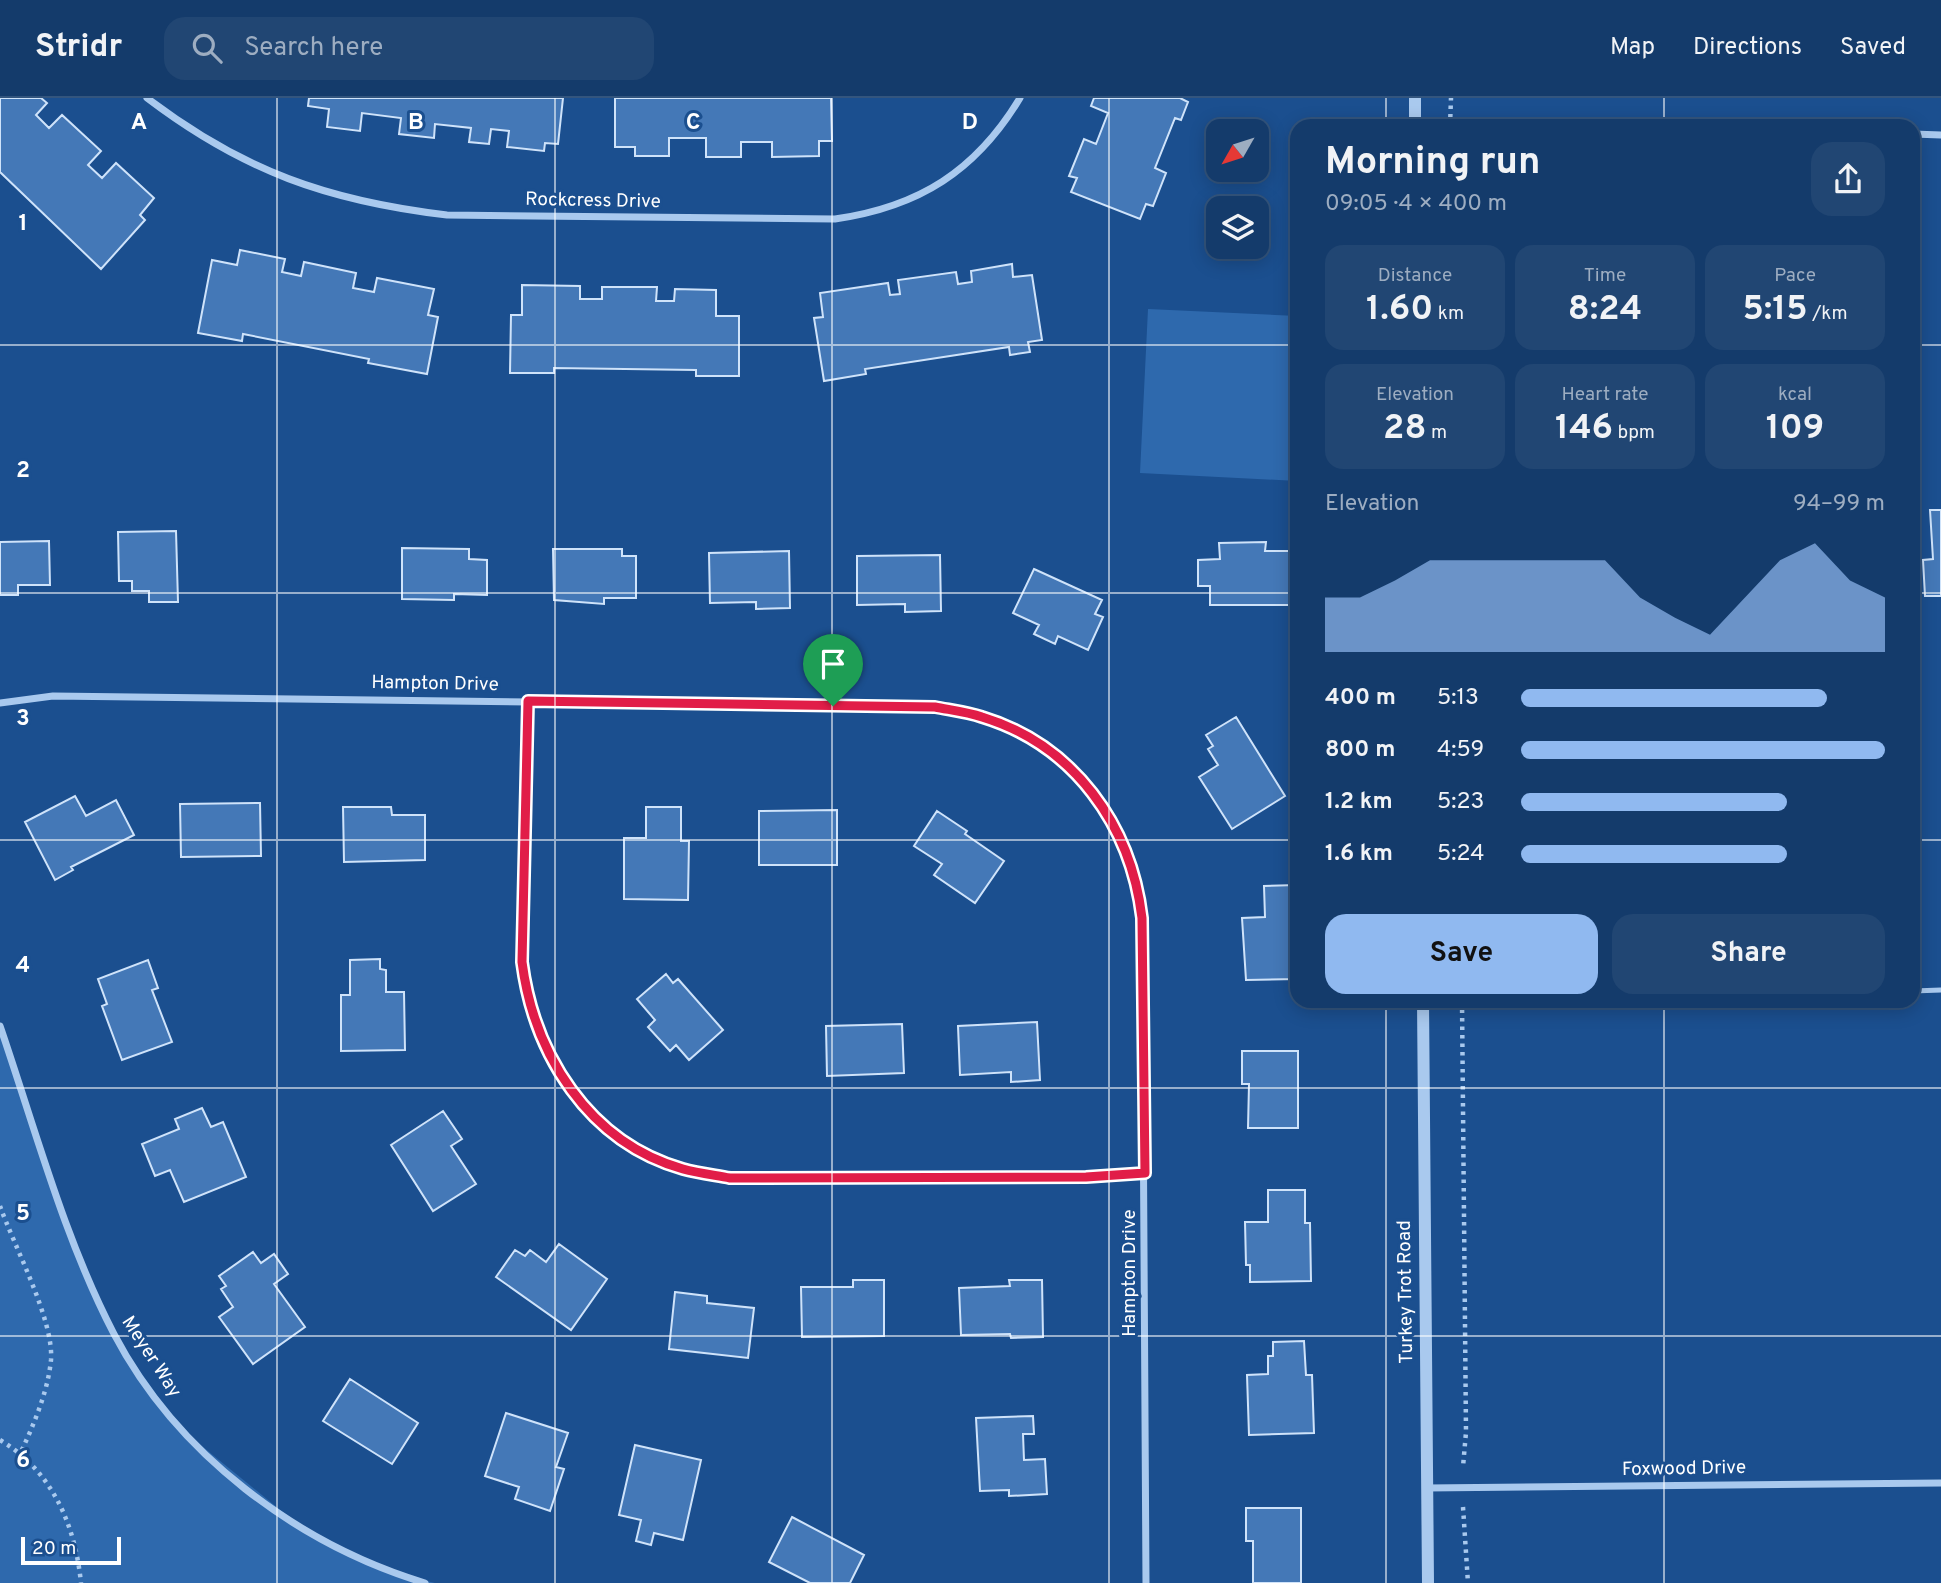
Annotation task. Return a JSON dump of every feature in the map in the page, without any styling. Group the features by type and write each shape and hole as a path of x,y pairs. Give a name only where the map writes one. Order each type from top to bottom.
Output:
{"street":[{"name":"Rockcress Drive","path":"147,98 219,148 286,179 334,195 394,209 447,215 835,219 897,206 940,185 978,155 1000,131 1020,98"},
{"path":"1415,98 1415,119"},
{"path":"1920,134 1941,135"},
{"name":"Hampton Drive","path":"0,703 53,695 935,707 981,716 1011,728 1051,752 1087,786 1106,810 1127,850 1139,894 1142,918 1146,1583"},
{"path":"528,701 522,962 526,994 541,1042 556,1071 587,1111 624,1141 682,1169 730,1178 1086,1177 1145,1173"},
{"name":"Turkey Trot Road","path":"1423,1008 1428,1583"},
{"name":"Meyer Way","path":"0,1026 85,1272 115,1336 150,1390 181,1429 215,1463 277,1513 356,1558 425,1583"},
{"name":"Foxwood Drive","path":"1427,1488 1941,1483"}],"lane":[{"path":"1920,991 1941,990"}],"path":[{"path":"1450,119 1451,98"},
{"path":"1462,1008 1466,1418 1463,1459"},
{"path":"0,1206 45,1322 51,1358 37,1418 21,1452"},
{"path":"0,1440 21,1452 41,1472 62,1508 77,1549 81,1583"},
{"path":"1463,1524 1468,1583"}],"shaded area":[{"path":"1148,309 1290,316 1290,481 1140,473"},
{"path":"0,1026 85,1272 115,1336 181,1429 311,1535 390,1572 435,1583 0,1583"}],"building":[{"path":"0,98 41,98 47,103 36,115 49,128 62,115 101,151 88,165 102,178 116,163 154,198 140,215 145,220 101,269 0,172"},
{"path":"309,98 563,98 558,144 545,143 544,151 507,147 509,131 491,129 489,144 469,142 471,128 435,124 434,138 399,134 401,118 362,113 360,131 327,127 329,109 308,106"},
{"path":"615,98 831,98 832,141 819,141 819,156 772,157 772,142 741,142 741,157 706,157 706,138 669,138 669,156 635,156 635,147 615,147"},
{"path":"1094,98 1180,98 1188,102 1181,120 1175,118 1155,168 1166,173 1153,206 1146,204 1140,219 1071,192 1077,178 1069,176 1084,139 1096,144 1108,113 1091,106"},
{"path":"240,250 285,259 282,272 301,276 304,262 356,273 353,288 374,292 377,278 434,289 428,315 438,317 427,374 368,363 369,359 243,334 242,341 198,333 212,260 237,265"},
{"path":"1012,264 1013,277 1032,275 1042,340 1028,342 1030,352 1010,355 1009,347 865,369 866,374 824,381 814,318 823,317 820,293 888,283 890,295 900,294 898,280 956,272 958,284 972,282 971,271"},
{"path":"522,285 580,286 580,299 602,299 602,287 657,287 656,301 674,301 675,289 716,290 716,316 739,316 739,376 696,376 696,370 554,368 554,373 510,373 511,315 522,315"},
{"path":"1930,510 1941,510 1941,596 1925,596 1923,560 1933,559"},
{"path":"176,531 178,602 149,602 149,591 132,591 132,581 119,581 118,532"},
{"path":"49,541 50,585 18,585 18,595 0,595 0,542"},
{"path":"1266,542 1265,551 1290,551 1290,605 1210,605 1210,586 1198,586 1198,560 1220,559 1219,543"},
{"path":"402,548 469,549 469,559 487,560 487,595 454,594 454,600 402,599"},
{"path":"553,549 622,549 622,556 636,556 636,598 604,598 604,604 554,600"},
{"path":"789,551 790,608 756,609 756,602 710,603 709,553"},
{"path":"940,555 941,611 905,612 905,604 857,605 857,556"},
{"path":"1034,569 1102,600 1095,614 1103,617 1088,650 1058,636 1055,644 1034,634 1039,625 1013,613"},
{"path":"1236,717 1285,796 1232,829 1199,777 1218,765 1208,749 1213,746 1206,735"},
{"path":"75,796 86,816 116,800 134,835 71,867 73,870 55,880 25,822"},
{"path":"260,803 261,856 181,857 180,804"},
{"path":"343,807 391,807 392,815 425,815 425,860 344,862"},
{"path":"646,807 681,807 681,841 689,841 688,900 624,899 624,838 646,838"},
{"path":"837,810 837,865 759,865 759,811"},
{"path":"937,811 1004,861 975,903 934,875 942,864 914,846"},
{"path":"1290,885 1290,979 1246,980 1242,918 1265,917 1264,886"},
{"path":"380,959 380,969 386,970 386,992 404,992 405,1050 341,1051 341,995 350,995 350,960"},
{"path":"148,960 158,988 152,990 172,1042 122,1060 102,1006 107,1004 98,979"},
{"path":"666,974 673,983 678,979 723,1030 689,1060 676,1045 670,1051 648,1027 655,1020 637,999"},
{"path":"1037,1022 1040,1080 1011,1082 1011,1072 960,1075 958,1026"},
{"path":"902,1024 904,1073 827,1076 826,1026"},
{"path":"1242,1051 1298,1051 1298,1128 1248,1128 1249,1084 1242,1084"},
{"path":"202,1108 211,1127 223,1122 246,1177 184,1202 170,1170 155,1176 142,1144 179,1129 175,1119"},
{"path":"443,1111 462,1139 451,1146 476,1184 433,1211 391,1145"},
{"path":"1268,1190 1305,1190 1305,1223 1310,1223 1311,1281 1250,1282 1250,1265 1246,1265 1245,1222 1268,1222"},
{"path":"559,1244 607,1279 571,1330 496,1277 515,1250 525,1256 530,1250 546,1262"},
{"path":"253,1252 261,1263 274,1254 288,1274 274,1284 305,1327 253,1364 219,1317 233,1307 221,1289 226,1286 219,1276"},
{"path":"853,1280 884,1280 884,1336 802,1337 801,1287 853,1287"},
{"path":"1009,1280 1042,1280 1043,1337 1011,1338 1010,1334 961,1335 959,1288 1010,1286"},
{"path":"675,1292 707,1296 707,1303 754,1308 748,1358 669,1349"},
{"path":"1304,1341 1306,1375 1312,1375 1314,1433 1249,1435 1247,1375 1268,1374 1268,1356 1273,1356 1273,1342"},
{"path":"350,1379 418,1423 392,1464 323,1421"},
{"path":"506,1413 568,1433 556,1467 564,1469 550,1511 515,1499 519,1487 485,1476"},
{"path":"1033,1416 1034,1434 1023,1434 1024,1460 1045,1459 1047,1494 1009,1496 1009,1490 980,1491 976,1418"},
{"path":"635,1445 701,1460 683,1540 654,1533 651,1545 636,1541 641,1520 619,1515"},
{"path":"1246,1508 1301,1508 1301,1583 1253,1583 1253,1541 1246,1541"},
{"path":"792,1517 864,1555 850,1583 810,1583 769,1562"}],"route":[{"path":"528,701 833,706 935,707 981,716 1011,728 1051,752 1087,786 1106,810 1127,850 1139,894 1142,918 1145,1173 1086,1177 730,1178 682,1169 652,1157 624,1141 587,1111 556,1071 541,1042 526,994 522,962 528,701"}]}
